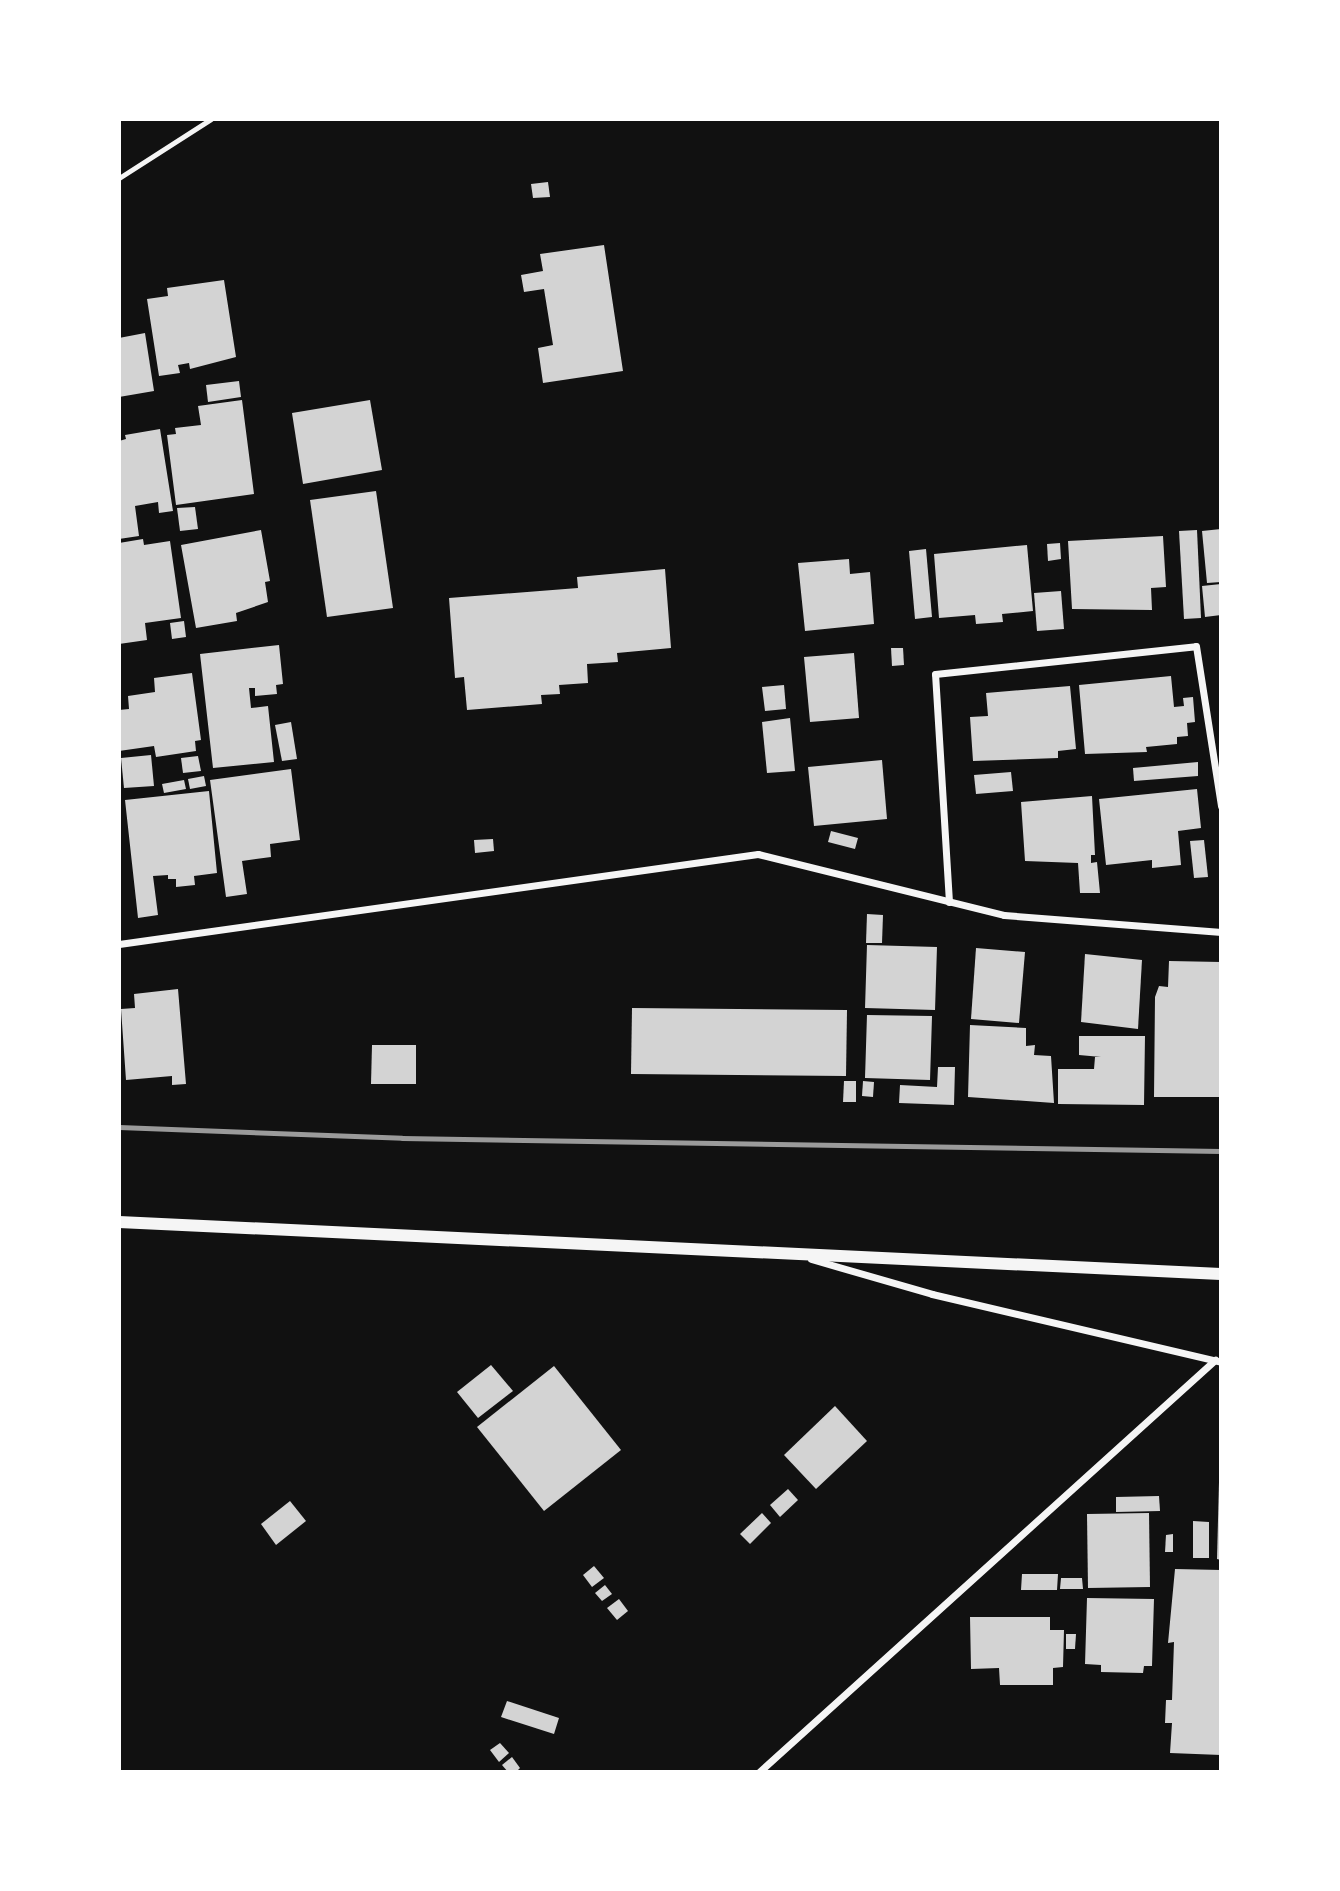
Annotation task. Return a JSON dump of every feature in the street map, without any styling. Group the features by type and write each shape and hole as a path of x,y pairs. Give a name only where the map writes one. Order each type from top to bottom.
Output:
{"street":[{"path":"949,902 936,674 1196,646 1221,806"},
{"path":"119,944 758,854 1004,915 1221,932"},
{"path":"119,1222 779,1250 1221,1274"},
{"path":"779,1250 932,1294 1218,1361"},
{"path":"759,1772 1218,1361"}],"lane":[{"path":"119,178 211,119"}],"building":[{"path":"548,182 550,197 533,198 531,184"},
{"path":"604,245 623,371 543,383 538,348 553,345 544,289 524,292 521,275 543,271 540,254"},
{"path":"224,280 236,357 190,369 189,363 178,365 180,373 159,376 147,299 168,296 167,288"},
{"path":"145,333 154,391 119,397 119,338"},
{"path":"239,381 241,397 208,402 206,385"},
{"path":"242,400 254,494 176,505 167,435 176,434 175,428 201,425 198,406"},
{"path":"370,400 382,470 303,484 292,413"},
{"path":"160,429 173,511 159,513 158,502 135,506 139,536 119,539 119,441 126,439 125,435"},
{"path":"376,491 393,608 327,617 310,500"},
{"path":"195,507 198,529 180,531 177,508"},
{"path":"1221,529 1221,582 1207,583 1202,531"},
{"path":"261,530 270,581 265,582 268,602 236,613 237,621 196,628 181,545"},
{"path":"1197,530 1201,618 1184,619 1179,531"},
{"path":"1163,536 1166,587 1151,588 1152,610 1072,609 1068,541"},
{"path":"143,539 144,545 170,541 181,618 145,623 147,640 119,644 119,543"},
{"path":"1060,543 1061,559 1048,561 1047,544"},
{"path":"1027,545 1033,611 1002,614 1003,622 976,624 975,615 939,618 934,554"},
{"path":"926,549 932,617 915,619 909,551"},
{"path":"849,559 850,574 870,572 874,624 805,631 798,563"},
{"path":"665,569 671,648 617,653 618,662 587,664 588,683 559,685 560,694 541,695 542,704 467,710 464,677 455,678 449,598 578,588 577,577"},
{"path":"1221,584 1221,615 1205,617 1202,586"},
{"path":"1061,591 1064,629 1037,631 1034,593"},
{"path":"184,621 186,637 172,639 170,623"},
{"path":"279,645 283,684 276,685 277,694 255,696 255,688 249,688 251,708 268,706 274,762 213,768 200,654"},
{"path":"891,648 903,648 904,665 892,666"},
{"path":"854,653 859,718 810,722 804,657"},
{"path":"192,673 201,740 195,741 196,751 156,757 154,746 119,751 119,710 129,709 128,696 155,692 154,678"},
{"path":"1171,676 1174,707 1184,706 1183,698 1193,697 1195,722 1187,723 1188,736 1177,737 1177,744 1146,747 1147,752 1085,754 1079,685"},
{"path":"784,685 786,709 765,711 762,687"},
{"path":"1070,686 1076,749 1058,751 1058,758 973,761 970,717 988,716 986,693"},
{"path":"790,718 795,771 767,773 762,722"},
{"path":"291,722 297,759 282,761 275,725"},
{"path":"151,755 154,786 124,788 121,758"},
{"path":"198,756 201,771 183,773 181,758"},
{"path":"882,760 887,819 814,826 808,767"},
{"path":"1198,762 1198,776 1134,781 1133,768"},
{"path":"291,769 300,840 270,844 271,857 242,861 247,894 226,897 210,780"},
{"path":"1011,772 1013,791 976,794 974,775"},
{"path":"204,776 206,786 190,789 188,779"},
{"path":"184,780 186,789 164,793 162,784"},
{"path":"1197,789 1201,828 1178,831 1181,865 1152,868 1152,860 1106,865 1099,799"},
{"path":"209,791 217,873 194,876 195,885 176,887 176,879 168,879 168,875 153,876 158,915 138,918 125,800"},
{"path":"1092,796 1095,855 1091,855 1091,863 1097,862 1100,893 1080,893 1078,863 1025,861 1021,802"},
{"path":"831,831 858,838 855,849 828,842"},
{"path":"493,839 494,851 475,853 474,840"},
{"path":"1204,840 1208,877 1194,878 1190,841"},
{"path":"867,914 883,915 882,943 866,943"},
{"path":"867,945 937,947 935,1010 865,1008"},
{"path":"976,948 1025,952 1019,1023 971,1019"},
{"path":"1085,954 1142,960 1138,1029 1081,1022"},
{"path":"1169,961 1221,962 1221,1097 1154,1097 1155,997 1159,986 1168,987"},
{"path":"178,989 186,1084 172,1085 172,1076 126,1080 121,1009 135,1008 134,994"},
{"path":"632,1008 847,1010 846,1076 631,1074"},
{"path":"867,1015 932,1016 930,1080 865,1078"},
{"path":"970,1025 1026,1028 1026,1046 1035,1045 1034,1055 1051,1056 1054,1103 968,1097"},
{"path":"1079,1036 1145,1036 1144,1105 1058,1104 1058,1069 1094,1069 1095,1057 1101,1057 1079,1055"},
{"path":"372,1045 416,1045 416,1084 371,1084"},
{"path":"938,1067 955,1067 954,1105 899,1103 900,1085 937,1087"},
{"path":"844,1081 856,1081 856,1102 843,1102"},
{"path":"863,1081 874,1082 873,1097 862,1096"},
{"path":"491,1365 513,1391 478,1418 457,1392"},
{"path":"554,1366 621,1450 544,1511 477,1427"},
{"path":"835,1406 867,1441 816,1489 784,1455"},
{"path":"1221,1482 1221,1560 1217,1559"},
{"path":"788,1489 798,1500 780,1517 770,1505"},
{"path":"1159,1496 1160,1511 1116,1512 1116,1497"},
{"path":"290,1501 306,1521 276,1545 261,1524"},
{"path":"762,1513 771,1523 750,1544 740,1534"},
{"path":"1149,1513 1150,1587 1088,1588 1087,1514"},
{"path":"1193,1521 1209,1522 1209,1558 1193,1558"},
{"path":"1173,1534 1173,1552 1165,1552 1166,1535"},
{"path":"594,1566 604,1578 592,1587 583,1575"},
{"path":"1175,1569 1221,1570 1221,1755 1170,1753 1172,1723 1165,1723 1166,1700 1172,1700 1174,1642 1168,1643"},
{"path":"1022,1574 1058,1574 1057,1590 1021,1590"},
{"path":"1061,1578 1082,1578 1083,1589 1060,1589"},
{"path":"605,1585 612,1594 602,1601 595,1593"},
{"path":"1087,1598 1154,1599 1152,1666 1144,1666 1143,1673 1101,1672 1101,1665 1085,1664"},
{"path":"619,1599 628,1611 617,1620 607,1608"},
{"path":"970,1617 1050,1617 1050,1630 1064,1630 1063,1667 1053,1668 1053,1685 1000,1685 999,1668 971,1669"},
{"path":"1066,1634 1076,1634 1075,1649 1066,1649"},
{"path":"507,1701 559,1718 554,1734 501,1717"},
{"path":"500,1743 509,1753 499,1762 490,1750"},
{"path":"512,1757 520,1768 516,1772 508,1772 502,1765"}],"railway":[{"path":"119,1127 402,1138 1221,1151"}]}
